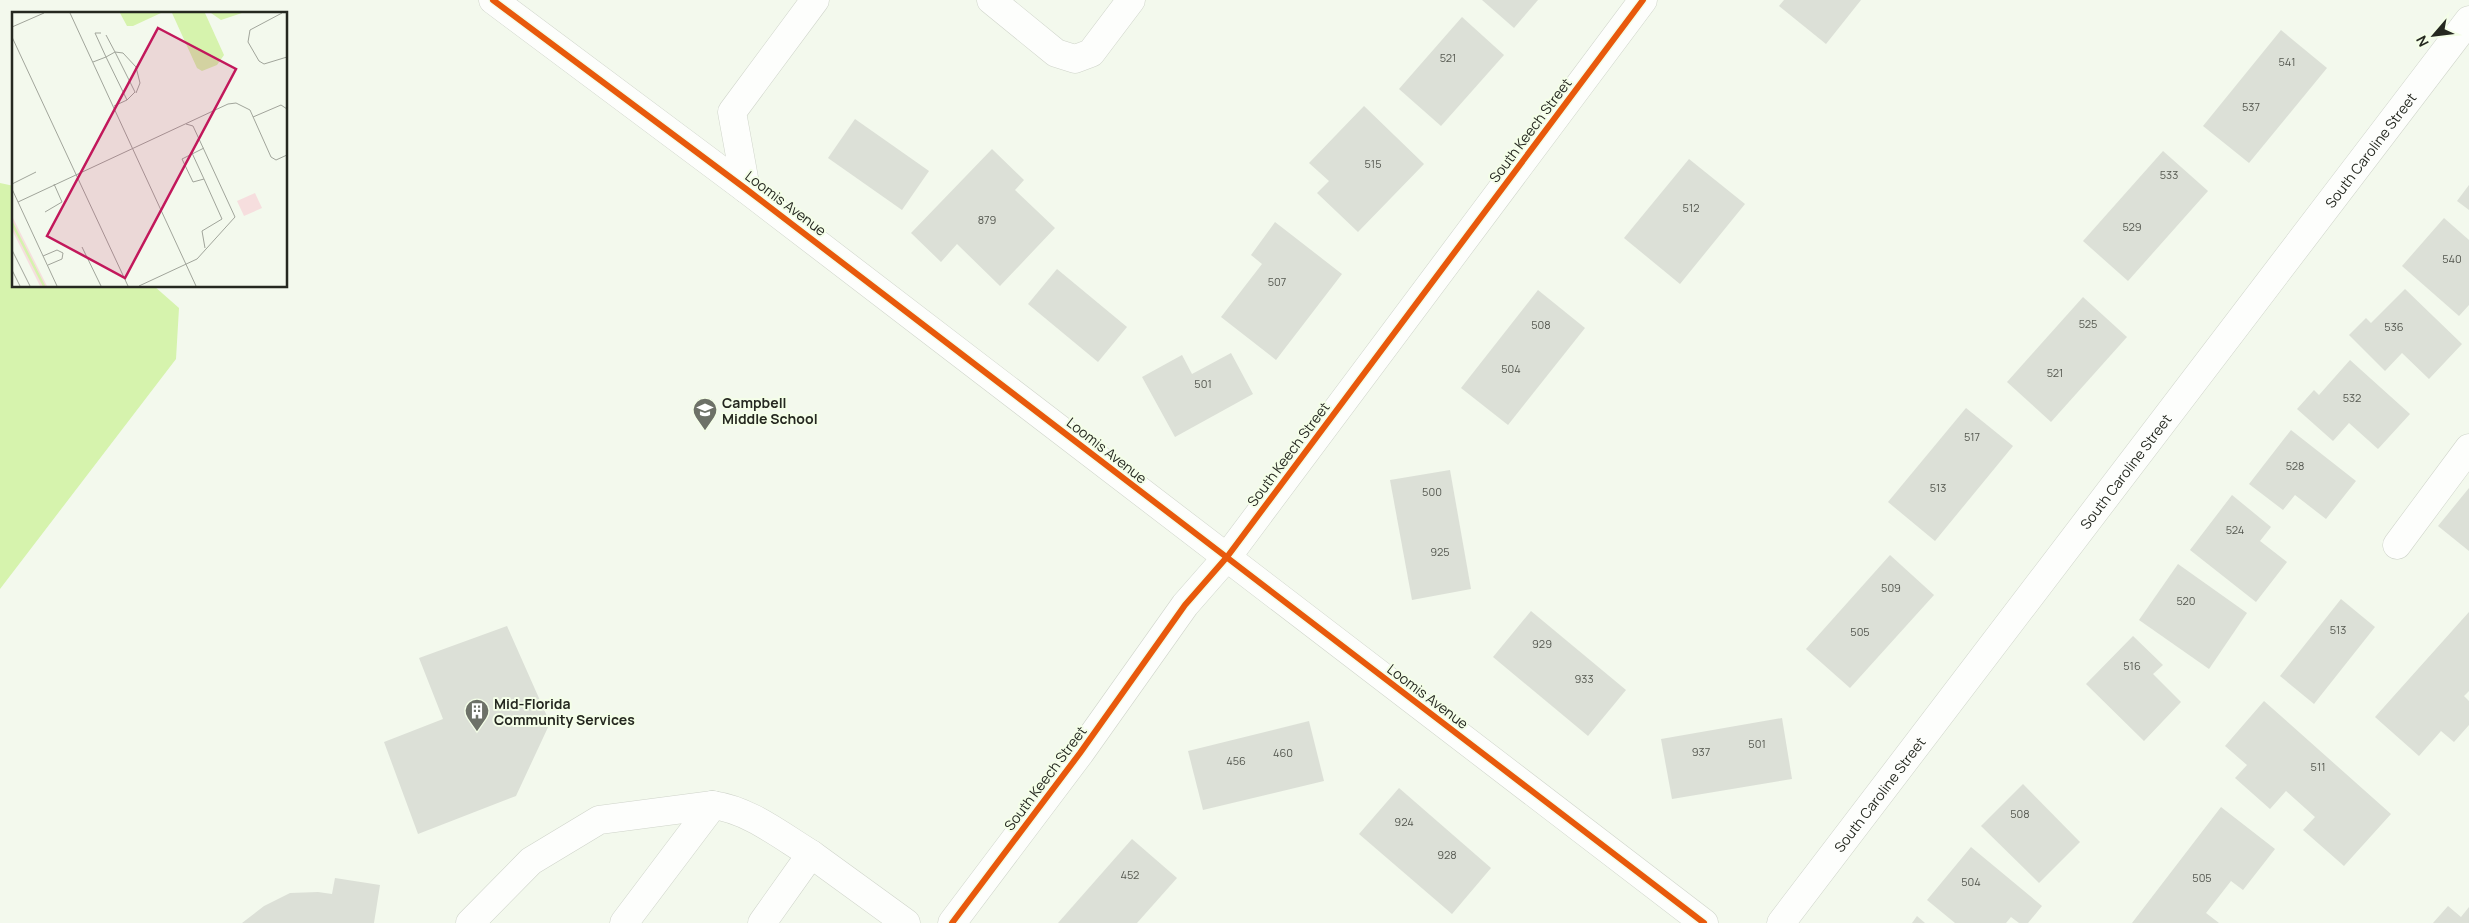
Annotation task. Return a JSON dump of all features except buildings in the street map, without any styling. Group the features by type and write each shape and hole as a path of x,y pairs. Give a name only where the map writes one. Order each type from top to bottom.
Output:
{"street":[{"name":"Loomis Avenue","path":"493,0 746,189 1704,923"},
{"path":"746,189 732,112 815,0"},
{"path":"991,0 1056,53 1075,59 1091,53 1131,0"},
{"name":"South Keech Street","path":"952,923 1080,753 1185,606 1226,557 1642,0"},
{"name":"South Caroline Street","path":"1781,923 2469,20"},
{"path":"2397,545 2469,448"},
{"path":"624,923 713,805"},
{"path":"470,923 531,860 599,820 713,805 730,808 750,816 812,854 906,923"},
{"path":"762,923 812,854"}],"shaded area":[{"path":"0,183 12,186 12,288 156,288 179,308 176,359 0,589"}],"cycle path":[{"path":"493,0 746,189 1704,923"},
{"path":"952,923 1080,753 1185,605 1227,557 1643,0"}],"place":[{"name":"Campbell Middle School","path":"705,431"},
{"name":"Mid-Florida Community Services","path":"477,732"}]}
